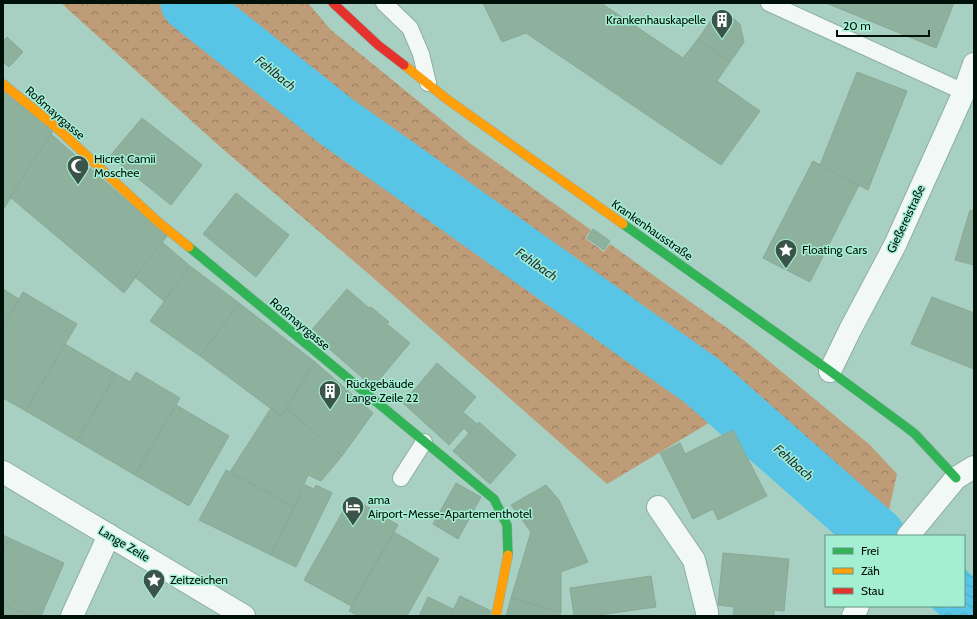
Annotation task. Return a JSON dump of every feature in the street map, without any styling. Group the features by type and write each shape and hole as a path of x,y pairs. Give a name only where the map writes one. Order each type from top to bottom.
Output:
{"street":[{"name":"Krankenhausstraße","path":"333,3 378,45 448,100 830,371 914,434 956,478"},
{"name":"Gießereistraße","path":"830,371 895,245 964,92 974,64"},
{"name":"Roßmayrgasse","path":"3,84 57,128 157,221 494,499 507,525 509,552 496,616"},
{"path":"913,529 956,478 974,466"},
{"name":"Lange Zeile","path":"3,472 244,616"},
{"path":"658,507 694,560 707,616"},
{"path":"72,616 109,535"},
{"path":"853,616 858,607"}],"lane":[{"path":"384,3 410,28 421,54 428,83"},
{"path":"769,3 964,92"},
{"path":"401,478 424,442"}],"green space":[{"path":"61,3 308,3 331,30 471,144 591,230 585,238 604,252 610,244 745,341 870,445 897,474 889,510 844,480 746,399 607,484 370,275 217,144"}],"water":[{"path":"744,403 863,503 884,523 907,535 840,535 726,417"},
{"path":"965,569 974,577 974,616 941,616 931,607 965,607"}],"building":[{"path":"483,3 601,3 683,58 698,39 730,62 717,81 760,111 721,165 526,33 502,42"},
{"path":"826,3 954,3 936,48"},
{"name":"Krankenhauskapelle","path":"730,16 740,24 744,42 730,62 698,39 712,19"},
{"path":"7,37 23,52 9,67 3,62 3,41"},
{"path":"857,72 907,91 868,190 820,165"},
{"path":"3,91 53,131 3,210"},
{"path":"142,118 202,165 171,205 110,156"},
{"path":"51,134 167,236 124,293 10,197"},
{"path":"813,161 859,185 810,282 763,258"},
{"path":"236,193 289,235 256,277 203,234"},
{"path":"970,210 974,211 974,265 955,260"},
{"path":"593,229 610,241 604,250 587,238"},
{"path":"162,242 190,266 164,301 135,277"},
{"path":"190,266 239,303 200,356 150,321"},
{"path":"3,289 19,299 3,327"},
{"path":"347,289 369,308 371,307 389,322 387,324 410,343 373,387 310,332"},
{"path":"23,292 77,324 26,411 3,398 3,327"},
{"path":"932,297 974,313 974,369 911,344"},
{"path":"239,303 315,362 281,416 200,356"},
{"path":"65,344 116,374 77,441 26,411"},
{"name":"Rückgebäude Lange Zeile 22","path":"315,362 373,413 342,456 286,408"},
{"path":"437,363 476,397 463,412 477,424 469,433 464,428 449,445 403,403"},
{"path":"136,372 180,398 135,475 77,441 116,374 130,382"},
{"path":"176,405 229,436 189,506 135,475"},
{"path":"271,408 281,416 286,408 342,456 321,481 308,475 294,507 230,472"},
{"path":"479,422 516,455 490,484 453,451"},
{"path":"733,430 767,496 718,520 713,509 693,519 660,453 680,443 685,454"},
{"path":"226,470 294,507 271,555 199,520"},
{"path":"456,483 481,497 458,539 433,524"},
{"path":"305,485 314,489 316,485 332,493 296,567 271,555"},
{"path":"546,485 559,500 588,562 561,572 561,612 511,598 531,532 511,505"},
{"path":"351,497 398,525 351,606 304,580"},
{"path":"394,532 439,559 407,616 358,616 349,611"},
{"path":"3,535 9,538 3,551"},
{"path":"9,538 64,563 41,616 32,616 3,605 3,551"},
{"path":"723,553 789,559 784,611 774,610 774,616 733,616 734,607 718,605"},
{"path":"651,576 656,607 592,616 574,616 570,588"},
{"path":"460,596 491,611 489,616 450,616"},
{"path":"428,597 453,609 450,616 419,616"},
{"path":"511,598 561,612 560,616 506,616"},
{"path":"3,605 32,616 3,616"}],"waterway":[{"name":"Fehlbach","path":"188,3 333,119 702,381 877,535"}],"traffic: fast":[{"path":"623,224 830,371 906,427 915,434 956,478"},
{"path":"189,247 494,499 507,525 508,555"}],"traffic: slow":[{"path":"404,65 448,100 623,224"},
{"path":"3,84 57,128 157,221 189,247"},
{"path":"496,616 508,555"}],"traffic: jam":[{"path":"333,3 378,45 404,65"}],"place":[{"name":"Krankenhauskapelle","path":"722,40"},
{"name":"Hicret Camii Moschee","path":"78,186"},
{"name":"Floating Cars","path":"786,270"},
{"name":"Rückgebäude Lange Zeile 22","path":"330,410"},
{"name":"ama Airport-Messe-Apartementhotel","path":"353,526"},
{"name":"Zeitzeichen","path":"154,600"}]}
